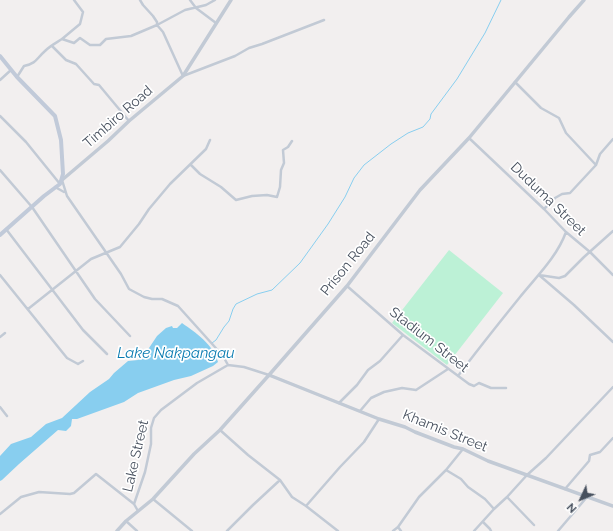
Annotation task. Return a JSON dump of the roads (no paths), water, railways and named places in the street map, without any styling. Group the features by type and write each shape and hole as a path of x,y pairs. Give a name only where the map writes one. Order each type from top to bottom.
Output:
{"main road":[{"path":"0,56 17,77 55,116 62,147 63,174 61,182"},
{"name":"Timbiro Road","path":"0,235 61,182"}],"street":[{"path":"17,77 24,66 32,64 36,61 45,51 80,24 83,12 74,0"},
{"path":"140,0 163,32 183,76 234,56 249,48 324,20"},
{"path":"190,0 196,8 216,23"},
{"path":"62,39 74,43 80,38 90,45 100,45 106,39 131,36 157,25 185,10 206,5 214,0"},
{"name":"Timbiro Road","path":"61,182 108,141 128,121 183,76 231,0"},
{"name":"Prison Road","path":"117,531 126,521 153,498 194,454 220,430 269,375 347,286 420,190 470,138 584,0"},
{"path":"52,46 66,60 76,64 94,84 99,85 128,121"},
{"path":"0,80 11,70"},
{"path":"515,82 541,108 558,118 566,133 596,165"},
{"path":"0,116 26,142 61,182 65,192 104,252 121,274 129,289 144,297 162,299 178,306 223,356 228,365 244,367 269,375"},
{"name":"Duduma Street","path":"470,138 566,232 590,252 613,275"},
{"path":"544,209 555,198 562,194 570,193 596,165 600,154 613,139"},
{"path":"28,309 91,259 104,252 120,247 139,224 149,208 206,149 210,140"},
{"path":"191,165 200,174 221,187 236,200 252,196 267,195 277,197 280,187 281,170 284,163 283,150 288,147 292,141"},
{"path":"0,170 32,207 95,299 130,336"},
{"path":"56,187 65,192"},
{"path":"6,229 83,330 107,354"},
{"path":"539,275 559,278 565,276 613,231"},
{"path":"458,376 486,339 539,275 560,244 566,232"},
{"path":"0,275 67,358 78,364 83,361"},
{"path":"539,275 613,342"},
{"name":"Stadium Street","path":"347,286 403,335 471,386 479,383 491,388 506,388"},
{"path":"0,337 5,333"},
{"path":"339,403 357,385 368,370 380,361 403,335"},
{"name":"Lake Street","path":"138,511 134,504 145,472 151,444 154,418 174,399 228,365"},
{"path":"360,411 371,398 384,392 402,388 416,390 448,369"},
{"name":"Khamis Street","path":"269,375 379,419 396,423 439,442 463,449 488,461 613,506"},
{"path":"474,531 613,387"},
{"path":"0,407 8,416"},
{"path":"306,506 364,442 379,419"},
{"path":"220,430 248,455 280,480 292,497 306,506 337,531"},
{"path":"565,489 589,461 590,455 600,452 613,438"},
{"path":"393,531 398,527 419,497 446,470 463,449"},
{"path":"446,470 461,479 468,487 485,499 494,509"},
{"path":"0,514 21,496 39,492 70,494 96,474 134,504"},
{"path":"227,531 280,480"},
{"path":"507,497 534,525"},
{"path":"558,531 587,497"},
{"path":"153,498 192,531"},
{"path":"126,521 137,531"},
{"path":"483,522 491,531"},
{"path":"398,527 401,531"}],"water":[{"name":"Lake Nakpangau","path":"182,323 208,344 218,362 213,366 191,376 174,380 138,393 124,402 77,419 72,419 71,426 66,431 58,430 0,481 0,456 11,444 31,437 46,424 62,418 90,392 109,379 128,361 138,360 145,354 157,336 166,328 172,326 173,328 177,328"}],"waterway":[{"path":"212,343 216,340 229,321 236,304 257,294 272,290 300,263 328,224 345,197 354,178 364,165 408,133 423,127 430,119 431,114 457,79 485,33 501,0"}]}
